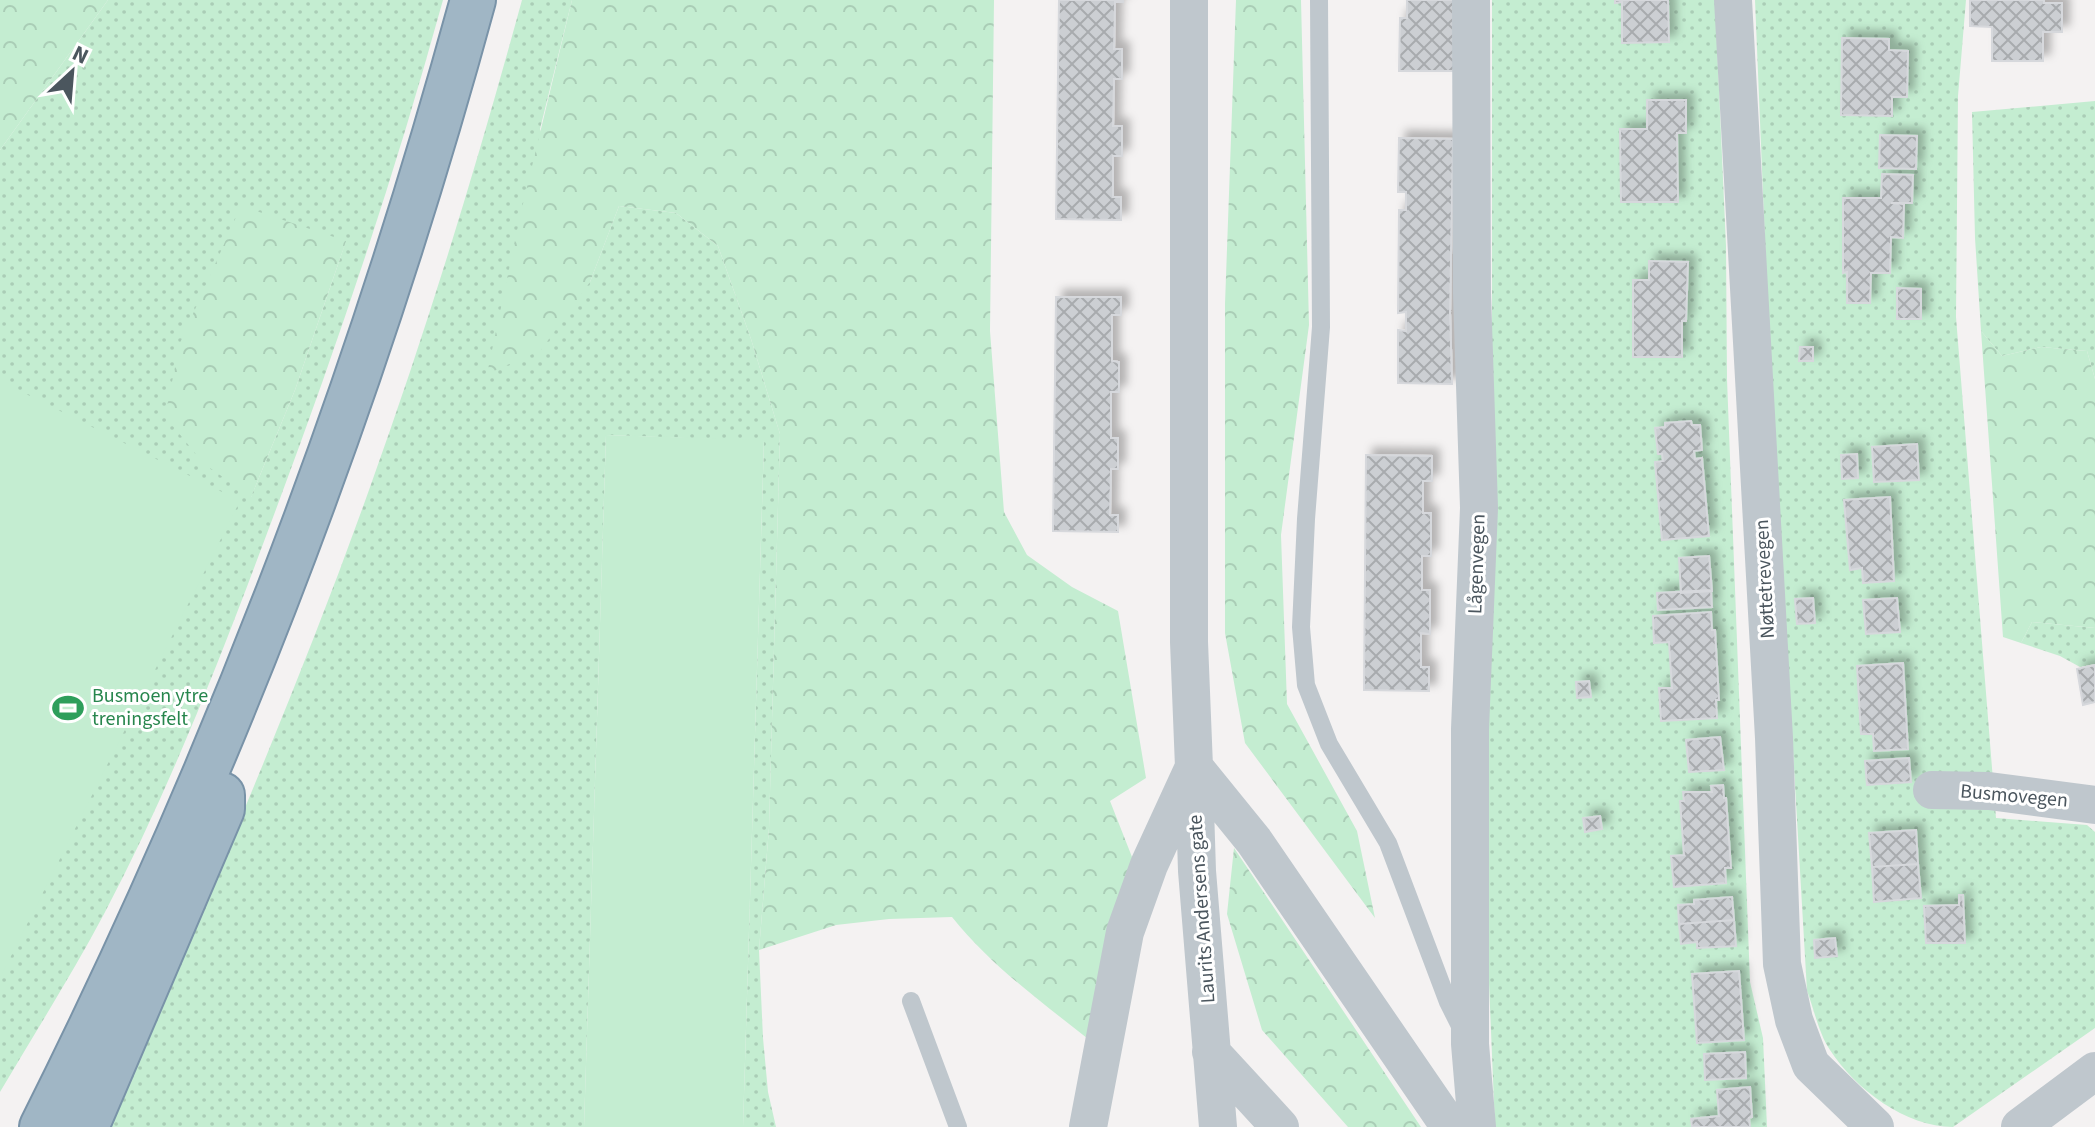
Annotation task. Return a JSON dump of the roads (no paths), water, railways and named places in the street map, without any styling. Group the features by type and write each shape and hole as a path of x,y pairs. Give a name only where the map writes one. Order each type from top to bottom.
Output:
{"highway":[{"path":"42,1127 118,969 218,744 269,620 353,391 439,126 473,0"},
{"path":"86,1127 222,809 218,744"}],"street":[{"path":"1088,1127 1125,932 1149,865 1194,767 1189,642 1189,0"},
{"name":"Lågenvegen","path":"1471,0 1472,293 1479,508 1470,729 1470,1044 1477,1127"},
{"name":"Nøttetrevegen","path":"1733,0 1774,738 1782,964 1794,1020 1811,1065 1875,1127"},
{"path":"1194,767 1254,841 1450,1127"},
{"name":"Laurits Andersens gate","path":"1194,767 1197,871 1218,1127"},
{"name":"Busmovegen","path":"1932,790 1989,791 2095,805"},
{"path":"1211,1052 1280,1127"},
{"path":"2020,1127 2095,1071"}],"lane":[{"path":"1319,0 1321,327 1301,627 1306,685 1329,744 1388,843 1448,1002 1470,1044"},
{"path":"911,1001 958,1127"}],"place":[{"name":"Busmoen ytre treningsfelt","path":"68,708"}]}
